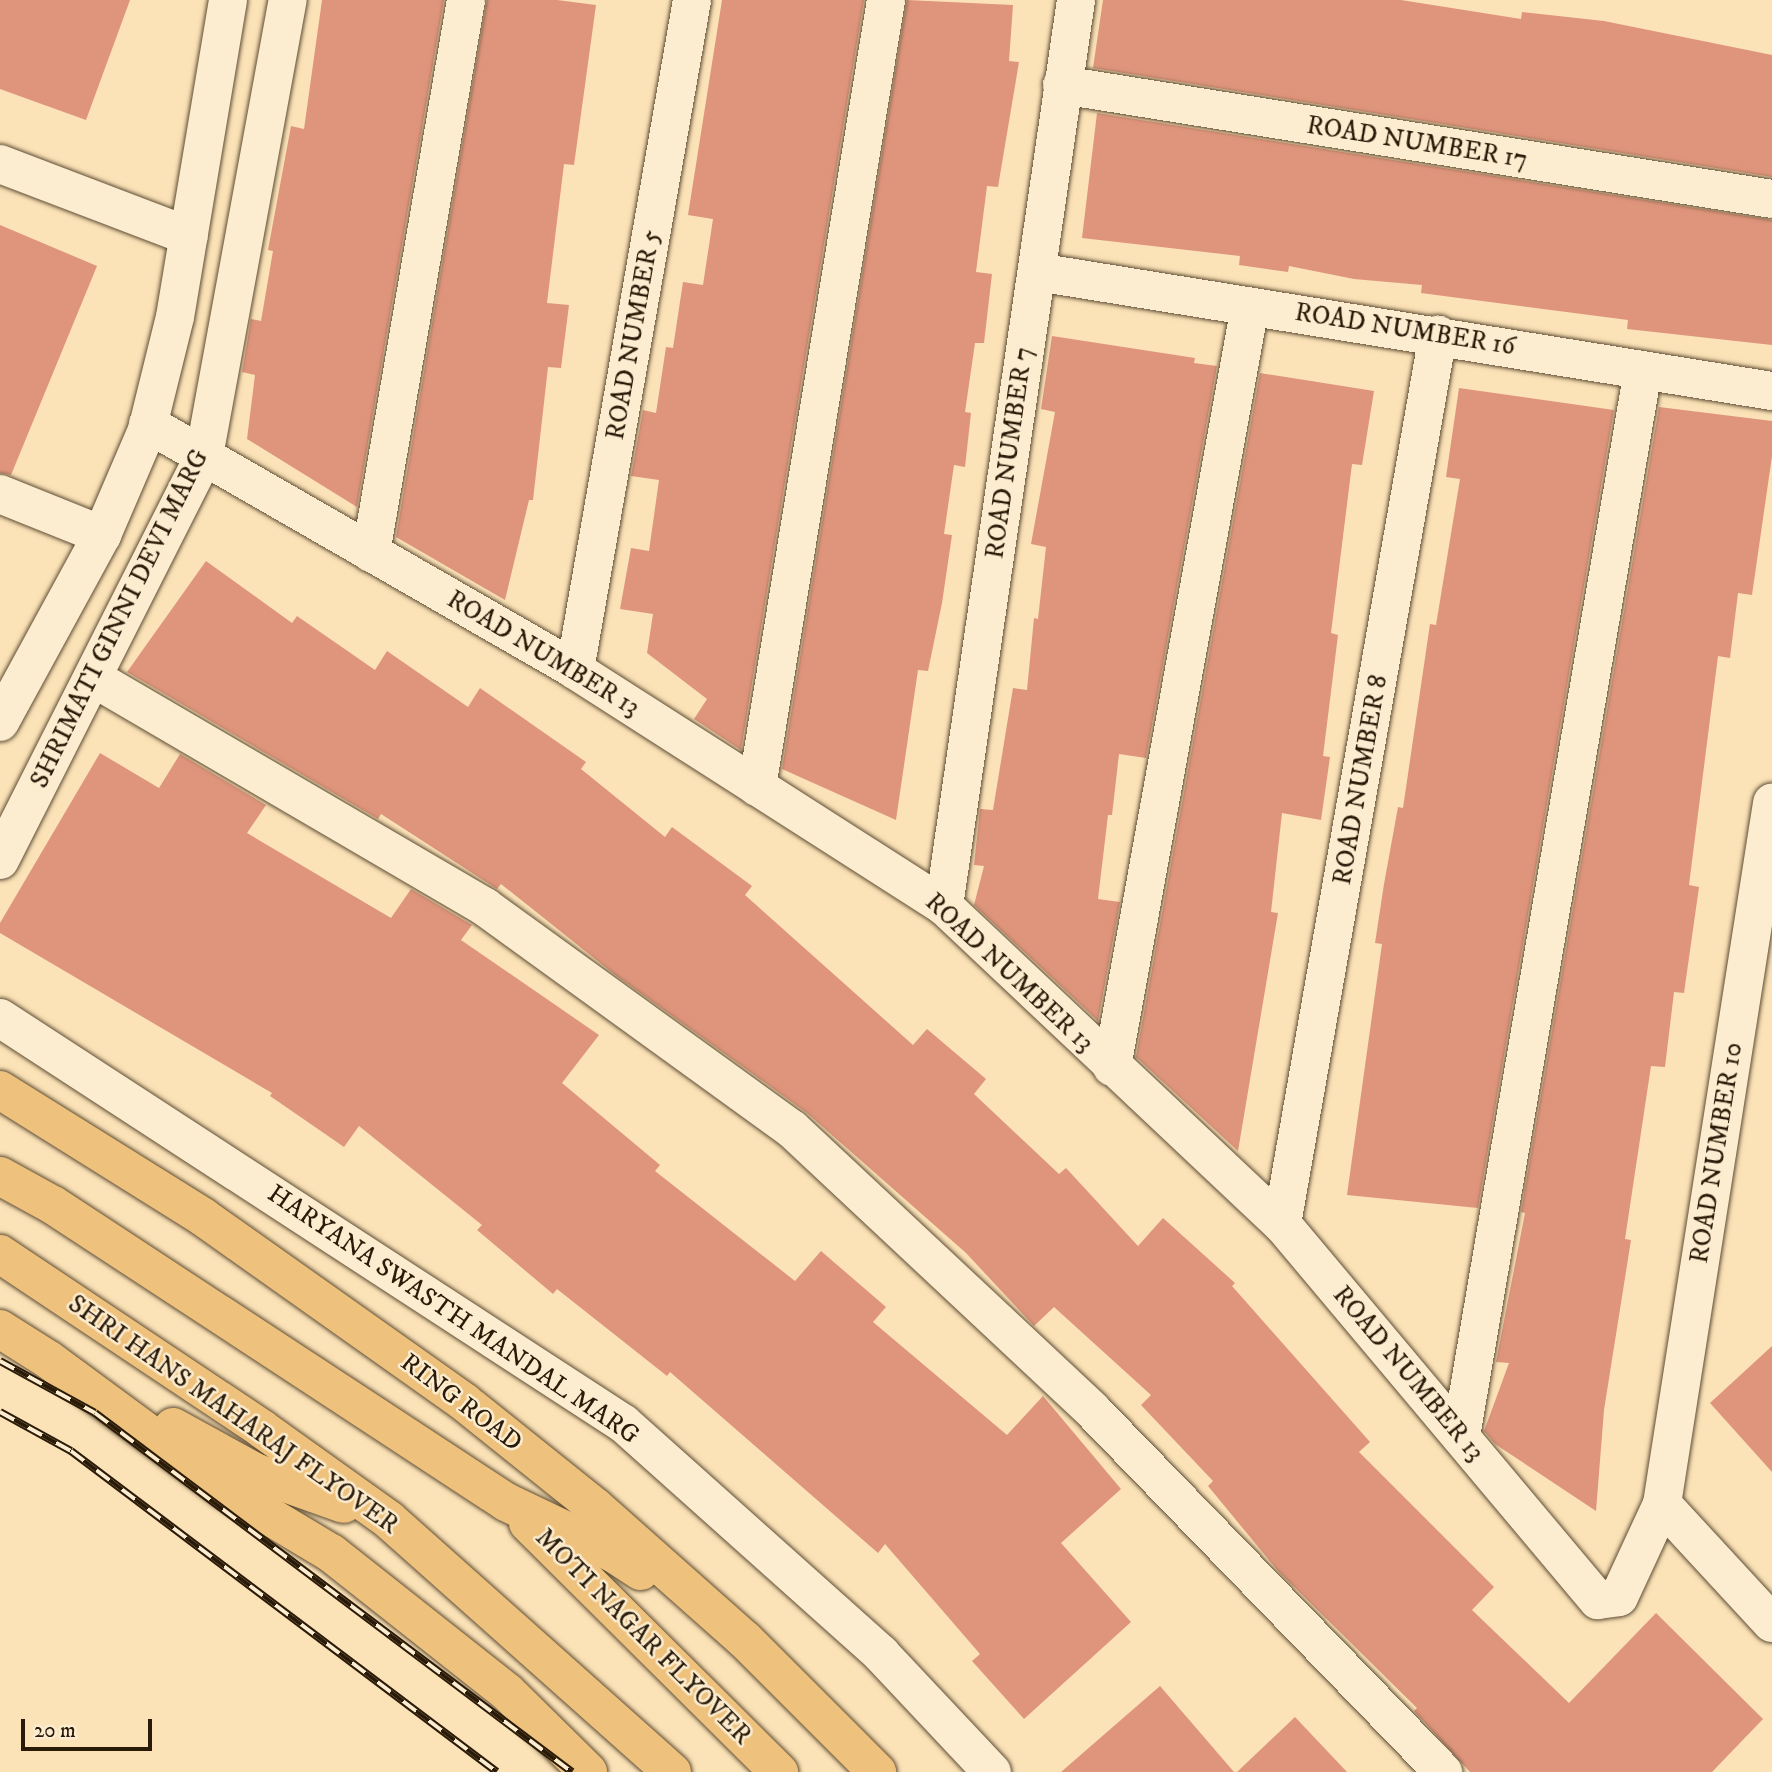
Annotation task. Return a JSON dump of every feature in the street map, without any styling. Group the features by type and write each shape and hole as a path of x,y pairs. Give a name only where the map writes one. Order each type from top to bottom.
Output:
{"main road":[{"name":"RING ROAD","path":"0,1090 204,1217 464,1402 595,1507 745,1640 877,1772"},
{"path":"0,1176 53,1205 506,1502 613,1553 745,1640"},
{"name":"SHRI HANS MAHARAJ FLYOVER","path":"0,1254 262,1429 388,1520 552,1669 671,1772"},
{"path":"0,1329 49,1360 257,1473 388,1520"},
{"path":"49,1360 224,1489 331,1553 507,1692 588,1772"},
{"name":"MOTI NAGAR FLYOVER","path":"506,1502 779,1772"}],"street":[{"name":"SHRIMATI GINNI DEVI MARG","path":"0,722 102,535 148,424 175,317 228,0"},
{"name":"SHRIMATI GINNI DEVI MARG","path":"0,860 95,678 204,456 288,0"},
{"path":"371,553 466,0"},
{"name":"ROAD NUMBER 5","path":"575,670 692,0"},
{"path":"757,787 886,0"},
{"name":"ROAD NUMBER 7","path":"944,906 1076,0"},
{"name":"ROAD NUMBER 17","path":"1062,85 1772,199"},
{"path":"0,164 189,236"},
{"name":"ROAD NUMBER 16","path":"1037,272 1772,391"},
{"path":"1112,1067 1250,306"},
{"name":"ROAD NUMBER 8","path":"1282,1224 1438,335"},
{"path":"1461,1436 1643,370"},
{"name":"ROAD NUMBER 13","path":"148,424 575,670 944,906 1112,1067 1282,1224 1461,1436 1591,1597"},
{"path":"0,495 102,535"},
{"path":"95,678 485,907 792,1129 1091,1409 1443,1772"},
{"name":"ROAD NUMBER 10","path":"1591,1597 1609,1601 1619,1597 1661,1503 1772,803"},
{"name":"HARYANA SWASTH MANDAL MARG","path":"0,1018 624,1424 881,1654 992,1772"},
{"path":"1661,1503 1772,1623"}],"building":[{"path":"0,0 130,0 86,120 0,89"},
{"path":"322,0 444,0 357,507 247,439 255,375 242,372 251,319 261,321 273,251 268,250 291,126 304,129"},
{"path":"487,0 557,0 596,5 574,165 564,164 547,303 569,305 561,368 548,367 533,500 529,500 505,600 396,537"},
{"path":"722,0 864,0 741,750 694,719 707,699 647,653 653,614 620,609 631,548 649,551 659,480 631,476 643,410 656,413 666,347 673,348 683,282 703,285 713,219 688,215"},
{"path":"907,0 1013,5 1009,61 1019,62 998,187 987,186 976,272 992,274 984,343 975,343 965,412 971,413 965,467 954,465 944,534 952,535 942,603 928,671 918,670 896,820 782,769"},
{"path":"1103,0 1401,0 1521,19 1522,12 1604,21 1772,55 1772,177 1093,68"},
{"path":"1097,113 1772,220 1772,345 1627,329 1628,320 1421,293 1422,285 1354,279 1289,266 1288,272 1239,265 1240,256 1082,238"},
{"path":"0,225 97,266 11,475 0,473"},
{"path":"1052,336 1195,358 1194,363 1217,366 1146,758 1119,754 1112,815 1108,815 1098,899 1120,902 1098,1021 974,905 984,866 974,865 980,809 993,810 1013,688 1027,690 1034,618 1038,619 1046,547 1031,544 1055,412 1041,409"},
{"path":"1260,373 1374,391 1362,465 1352,464 1331,633 1338,635 1323,756 1330,757 1321,820 1282,813 1271,912 1278,913 1238,1151 1136,1057"},
{"path":"1459,388 1614,410 1478,1208 1347,1195 1382,944 1375,943 1384,884 1398,807 1403,808 1430,624 1436,625 1460,479 1446,477"},
{"path":"1659,407 1772,421 1772,456 1752,595 1738,593 1730,658 1718,656 1689,885 1699,887 1684,993 1674,992 1665,1067 1651,1066 1625,1239 1631,1240 1604,1410 1596,1511 1495,1444 1484,1431 1509,1363 1496,1362 1525,1213 1521,1212"},
{"path":"206,561 292,623 297,616 375,670 387,651 468,707 480,688 586,762 581,769 665,837 672,827 752,886 745,895 913,1045 927,1029 986,1079 974,1094 1059,1174 1066,1168 1138,1246 1163,1218 1235,1283 1232,1286 1370,1442 1359,1452 1494,1587 1472,1610 1569,1703 1656,1613 1763,1719 1712,1772 1470,1772 1414,1711 1417,1708 1278,1571 1208,1486 1213,1481 1141,1405 1151,1395 1054,1307 1034,1326 966,1253 807,1113 614,974 501,884 497,889 381,814 378,819 127,672"},
{"path":"100,753 159,788 180,754 266,805 247,833 391,918 411,889 472,925 461,940 599,1035 562,1083 660,1165 655,1171 795,1281 821,1251 886,1307 873,1322 1007,1435 1043,1396 1121,1489 1061,1543 1131,1622 1024,1719 972,1661 980,1654 885,1544 878,1553 670,1372 667,1376 557,1289 553,1294 477,1230 482,1225 359,1126 344,1147 270,1096 272,1093 0,933 0,923"},
{"path":"1772,1346 1772,1472 1710,1403"},
{"path":"1160,1686 1234,1772 1061,1772"},
{"path":"1295,1717 1347,1772 1237,1772"}],"railway":[{"path":"0,1361 95,1413 572,1772"},
{"path":"0,1412 71,1451 497,1772"}]}
